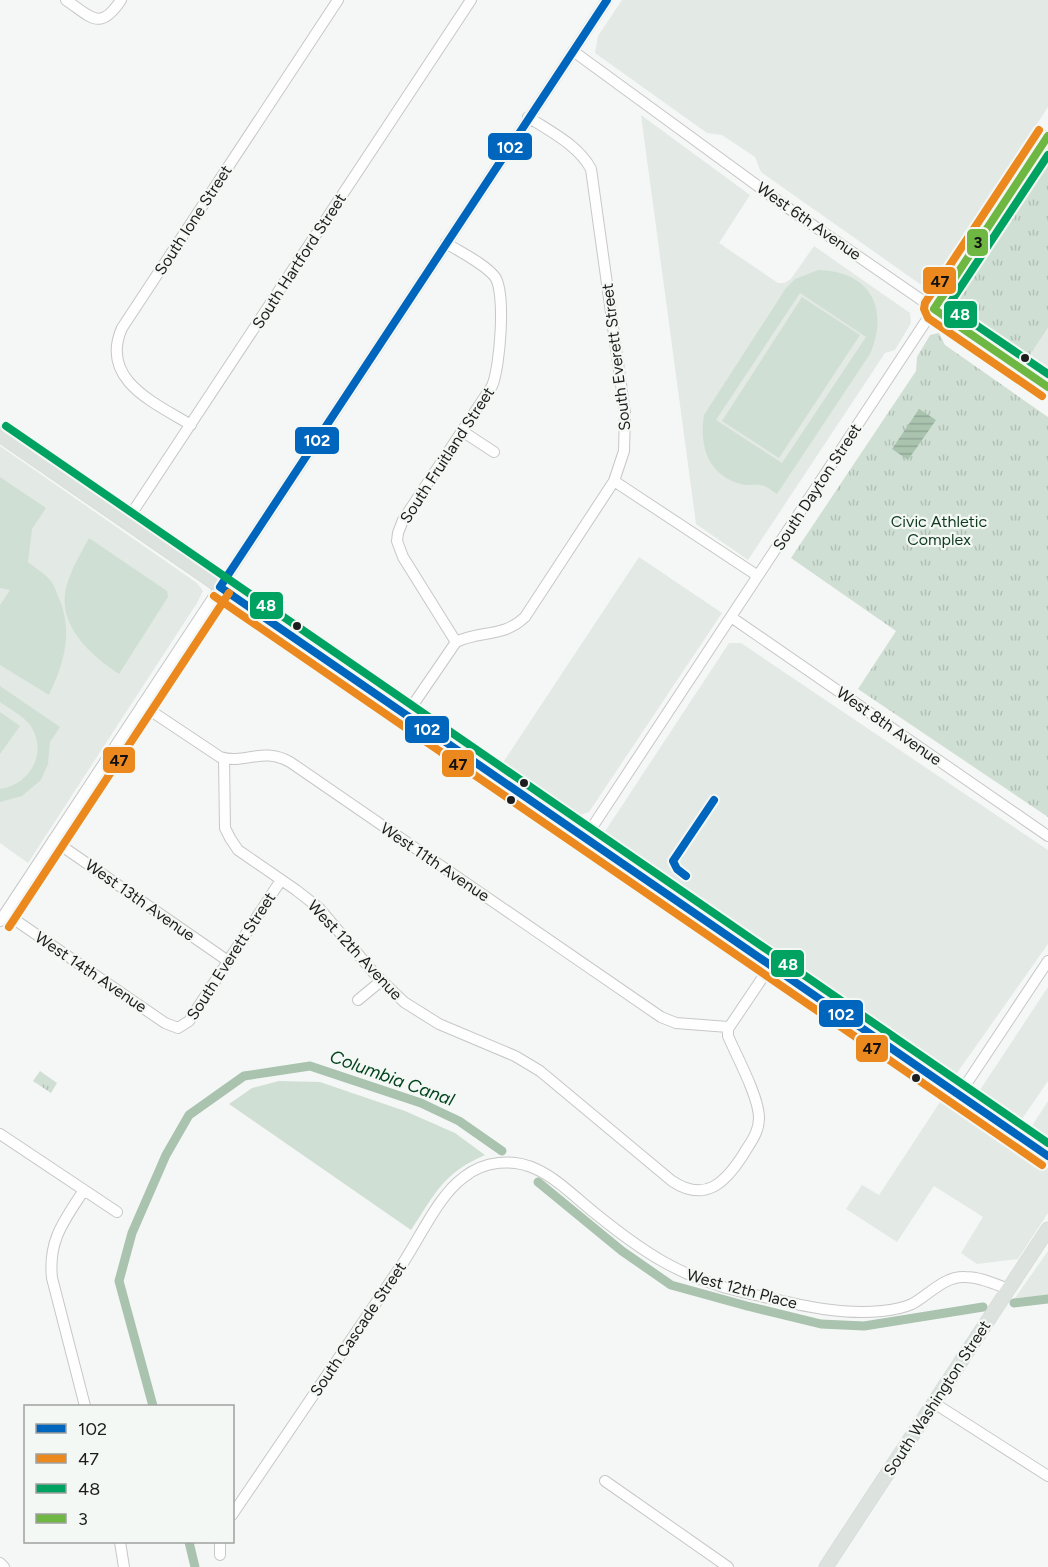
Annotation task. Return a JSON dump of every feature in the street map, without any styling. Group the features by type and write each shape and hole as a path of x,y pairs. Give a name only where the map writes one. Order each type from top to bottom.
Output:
{"main road":[{"path":"0,435 1048,1156"},
{"name":"South Washington Street","path":"826,1567 1048,1229"}],"street":[{"path":"66,0 90,17 103,19 109,16 121,0"},
{"name":"South Ione Street","path":"190,425 138,392 128,383 119,365 118,336 338,0"},
{"name":"South Hartford Street","path":"126,522 471,0"},
{"path":"2,917 607,0"},
{"name":"West 6th Avenue","path":"573,51 778,201 1048,387"},
{"name":"South Everett Street","path":"456,642 468,637 511,629 525,617 614,481 624,451 626,419 591,169 580,153 528,117"},
{"name":"South Dayton Street","path":"585,838 1048,136"},
{"name":"South Fruitland Street","path":"446,243 494,276 501,288 496,377 403,520 398,533 398,541 403,557 456,642"},
{"path":"462,431 494,452"},
{"path":"614,481 758,576"},
{"name":"West 8th Avenue","path":"731,617 1048,836"},
{"path":"406,715 456,642"},
{"path":"142,705 215,755 224,758"},
{"name":"West 11th Avenue","path":"224,758 272,754 284,758 661,1017 676,1023 728,1027"},
{"name":"West 12th Avenue","path":"224,758 224,821 227,833 238,850 319,908 381,981 397,996 427,1017 528,1063 552,1080 672,1181 687,1189 703,1190 719,1184 732,1172 754,1138 758,1125 758,1110 728,1036 728,1027"},
{"name":"West 13th Avenue","path":"53,840 228,961"},
{"name":"South Everett Street","path":"178,1028 189,1021 281,880"},
{"name":"West 14th Avenue","path":"2,917 165,1023 178,1028"},
{"path":"959,1095 1048,962"},
{"path":"728,1027 771,965"},
{"path":"358,1000 381,981"},
{"path":"0,1134 117,1212"},
{"name":"West 12th Place","path":"500,1162 523,1164 545,1174 652,1256 682,1273 733,1290 826,1310 864,1312 885,1311 909,1305 957,1277 974,1278 1008,1289"},
{"name":"South Cascade Street","path":"234,1512 406,1258 445,1196 465,1176 500,1162"},
{"path":"84,1190 60,1227 51,1254 51,1266 52,1278 84,1405"},
{"path":"934,1403 1048,1476"},
{"path":"605,1481 728,1567"},
{"path":"120,1543 124,1567"},
{"path":"220,1543 220,1555"},
{"path":"0,1563 4,1567"}],"shaded area":[{"path":"622,0 1048,0 1048,107 935,281 920,284 761,172 755,157 722,135 707,133 595,53 598,36"},
{"path":"641,115 750,195 719,243 778,283 791,279 814,246 910,313 911,323 895,350 885,353 748,560 696,524"},
{"path":"1048,328 1048,373 1027,359"},
{"path":"919,409 936,420 908,460 892,449"},
{"path":"0,446 197,583 203,591 28,863 0,843"},
{"path":"639,557 722,613 589,812 577,816 500,767"},
{"path":"729,643 741,643 1048,850 1048,944 957,1073 951,1075 600,839"},
{"path":"1048,987 1048,1081 1020,1122 978,1093"},
{"path":"944,1096 1048,1168 1048,1213 1018,1259 977,1264 961,1253 983,1217 934,1186 897,1242 846,1209 862,1185 879,1195"},
{"path":"1048,1101 1048,1142 1030,1129"},
{"path":"1048,1251 1048,1295 1015,1298"}],"green space":[{"path":"1048,163 1048,328 1027,359 957,311 956,297"},
{"path":"818,270 836,272 862,285 871,295 876,307 876,337 870,354 777,494 764,486 741,484 721,474 708,458 703,438 703,426 704,415 786,288 795,279","holes":["800,293 866,337 782,463 716,420"]},
{"path":"802,297 860,335 779,458 722,421"},
{"name":"Civic Athletic Complex","path":"939,333 945,345 1048,417 1048,817 858,689 896,631 791,558 916,371 917,357 930,335"},
{"path":"0,477 46,508 32,529 28,562 53,583 63,609 65,647 59,671 49,695 0,665 0,605 10,590 0,588"},
{"path":"89,538 167,591 168,597 119,674 87,648 71,625 66,612 67,584"},
{"path":"0,686 60,727 50,742 48,764 41,780 22,796 0,802 0,789 11,786 28,774 37,756 38,746 30,725 0,702"},
{"path":"0,712 20,726 0,754"},
{"path":"40,1071 57,1083 51,1093 33,1081"},
{"path":"279,1081 320,1082 405,1111 455,1133 485,1155 449,1177 411,1230 229,1104 252,1088"}],"waterway":[{"name":"Columbia Canal","path":"153,1405 119,1281 132,1233 166,1155 189,1115 244,1076 310,1066 421,1103 459,1121 502,1151"},
{"name":"Columbia Canal","path":"538,1182 622,1251 671,1285 821,1324 864,1326 983,1307"},
{"name":"Columbia Canal","path":"1014,1303 1048,1299"},
{"name":"Columbia Canal","path":"189,1543 195,1567"}],"transit line":[{"name":"102","path":"220,587 607,0"},
{"name":"47","path":"1039,130 925,303 924,309 928,318 1042,396"},
{"name":"3","path":"1048,136 934,309 1048,387"},
{"name":"48","path":"1048,155 948,306 1048,374"},
{"name":"48","path":"6,426 1048,1143"},
{"name":"102","path":"220,587 1048,1156"},
{"name":"47","path":"9,927 229,593"},
{"name":"47","path":"214,596 1042,1165"},
{"name":"102","path":"686,876 677,869 673,861 714,800"}]}
